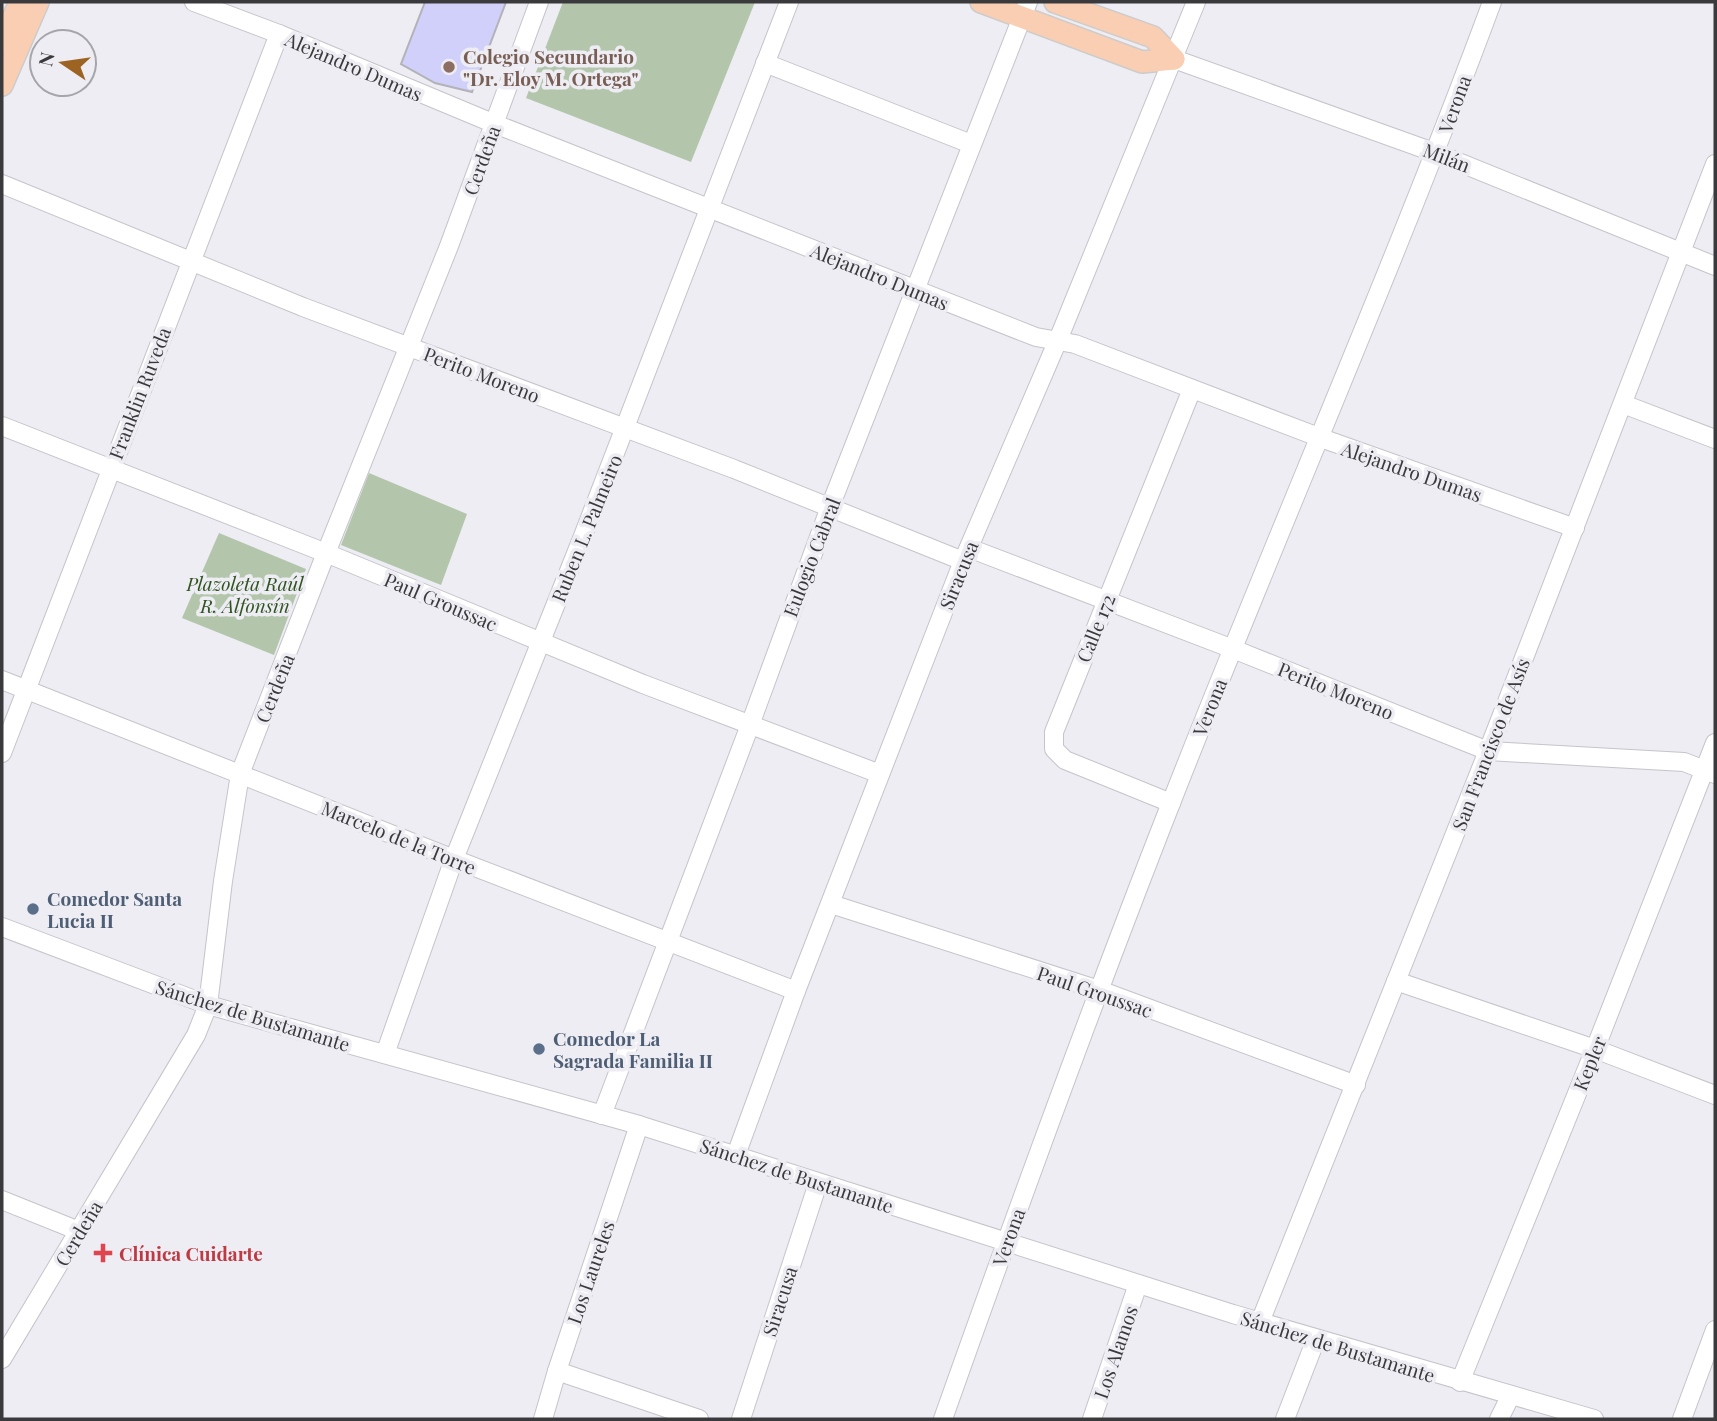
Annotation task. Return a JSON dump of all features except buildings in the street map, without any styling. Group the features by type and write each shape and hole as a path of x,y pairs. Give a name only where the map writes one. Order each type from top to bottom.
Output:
{"main road":[{"path":"2,43 20,2"},
{"path":"2,85 38,2"},
{"name":"Milán","path":"981,2 1025,10 1142,62 1174,59"},
{"name":"Milán","path":"1055,2 1153,37 1174,59"}],"street":[{"name":"Alejandro Dumas","path":"194,2 1036,337 1075,344 1321,438 1574,528"},
{"name":"Cerdeña","path":"2,1359 196,1035 208,1005 223,881 240,774 410,346 539,2"},
{"name":"Ruben L. Palmeiro","path":"385,1054 454,859 624,430 789,2"},
{"name":"Siracusa","path":"736,1155 796,991 966,554 1058,340 1196,2"},
{"name":"Verona","path":"943,1419 1006,1241 1171,803 1436,153 1492,2"},
{"name":"Eulogio Cabral","path":"602,1115 830,507 1025,10"},
{"name":"Franklin Ruveda","path":"2,753 279,34"},
{"name":"Milán","path":"1174,59 1436,153 1715,266"},
{"path":"765,63 971,144"},
{"name":"San Francisco de Asís","path":"1260,1322 1488,751 1715,163"},
{"name":"Perito Moreno","path":"2,184 303,307 624,430 830,507 1105,600 1488,751 1684,762 1710,772"},
{"name":"Calle 172","path":"1171,803 1065,760 1054,749 1054,732 1192,389"},
{"path":"1623,404 1715,439"},
{"name":"Paul Groussac","path":"2,426 326,553 540,642 880,774"},
{"name":"Marcelo de la Torre","path":"2,680 796,991"},
{"name":"Kepler","path":"1460,1382 1710,772 1715,743"},
{"name":"Paul Groussac","path":"831,904 1099,990 1356,1086"},
{"name":"Sánchez de Bustamante","path":"2,927 208,1005 639,1125 1315,1339 1594,1419"},
{"path":"1396,981 1595,1049 1715,1095"},
{"name":"Los Laureles","path":"543,1419 639,1125"},
{"name":"Siracusa","path":"741,1419 818,1182"},
{"path":"2,1200 79,1231"},
{"name":"Los Alamos","path":"1092,1419 1138,1284"},
{"path":"1682,1419 1715,1330"},
{"path":"1285,1419 1315,1339"},
{"path":"557,1371 699,1419"},
{"path":"1499,1419 1510,1395"}],"green space":[{"path":"563,2 755,2 691,162 526,98"},
{"path":"369,473 467,514 441,585 341,545"},
{"name":"Plazoleta Raúl R. Alfonsín","path":"219,533 306,569 274,655 182,618"}],"place":[{"name":"Colegio Secundario \"Dr. Eloy M. Ortega\"","path":"449,67"},
{"name":"Comedor Santa Lucia II","path":"33,909"},
{"name":"Comedor La Sagrada Familia II","path":"539,1049"},
{"name":"Clínica Cuidarte","path":"103,1253"}]}
